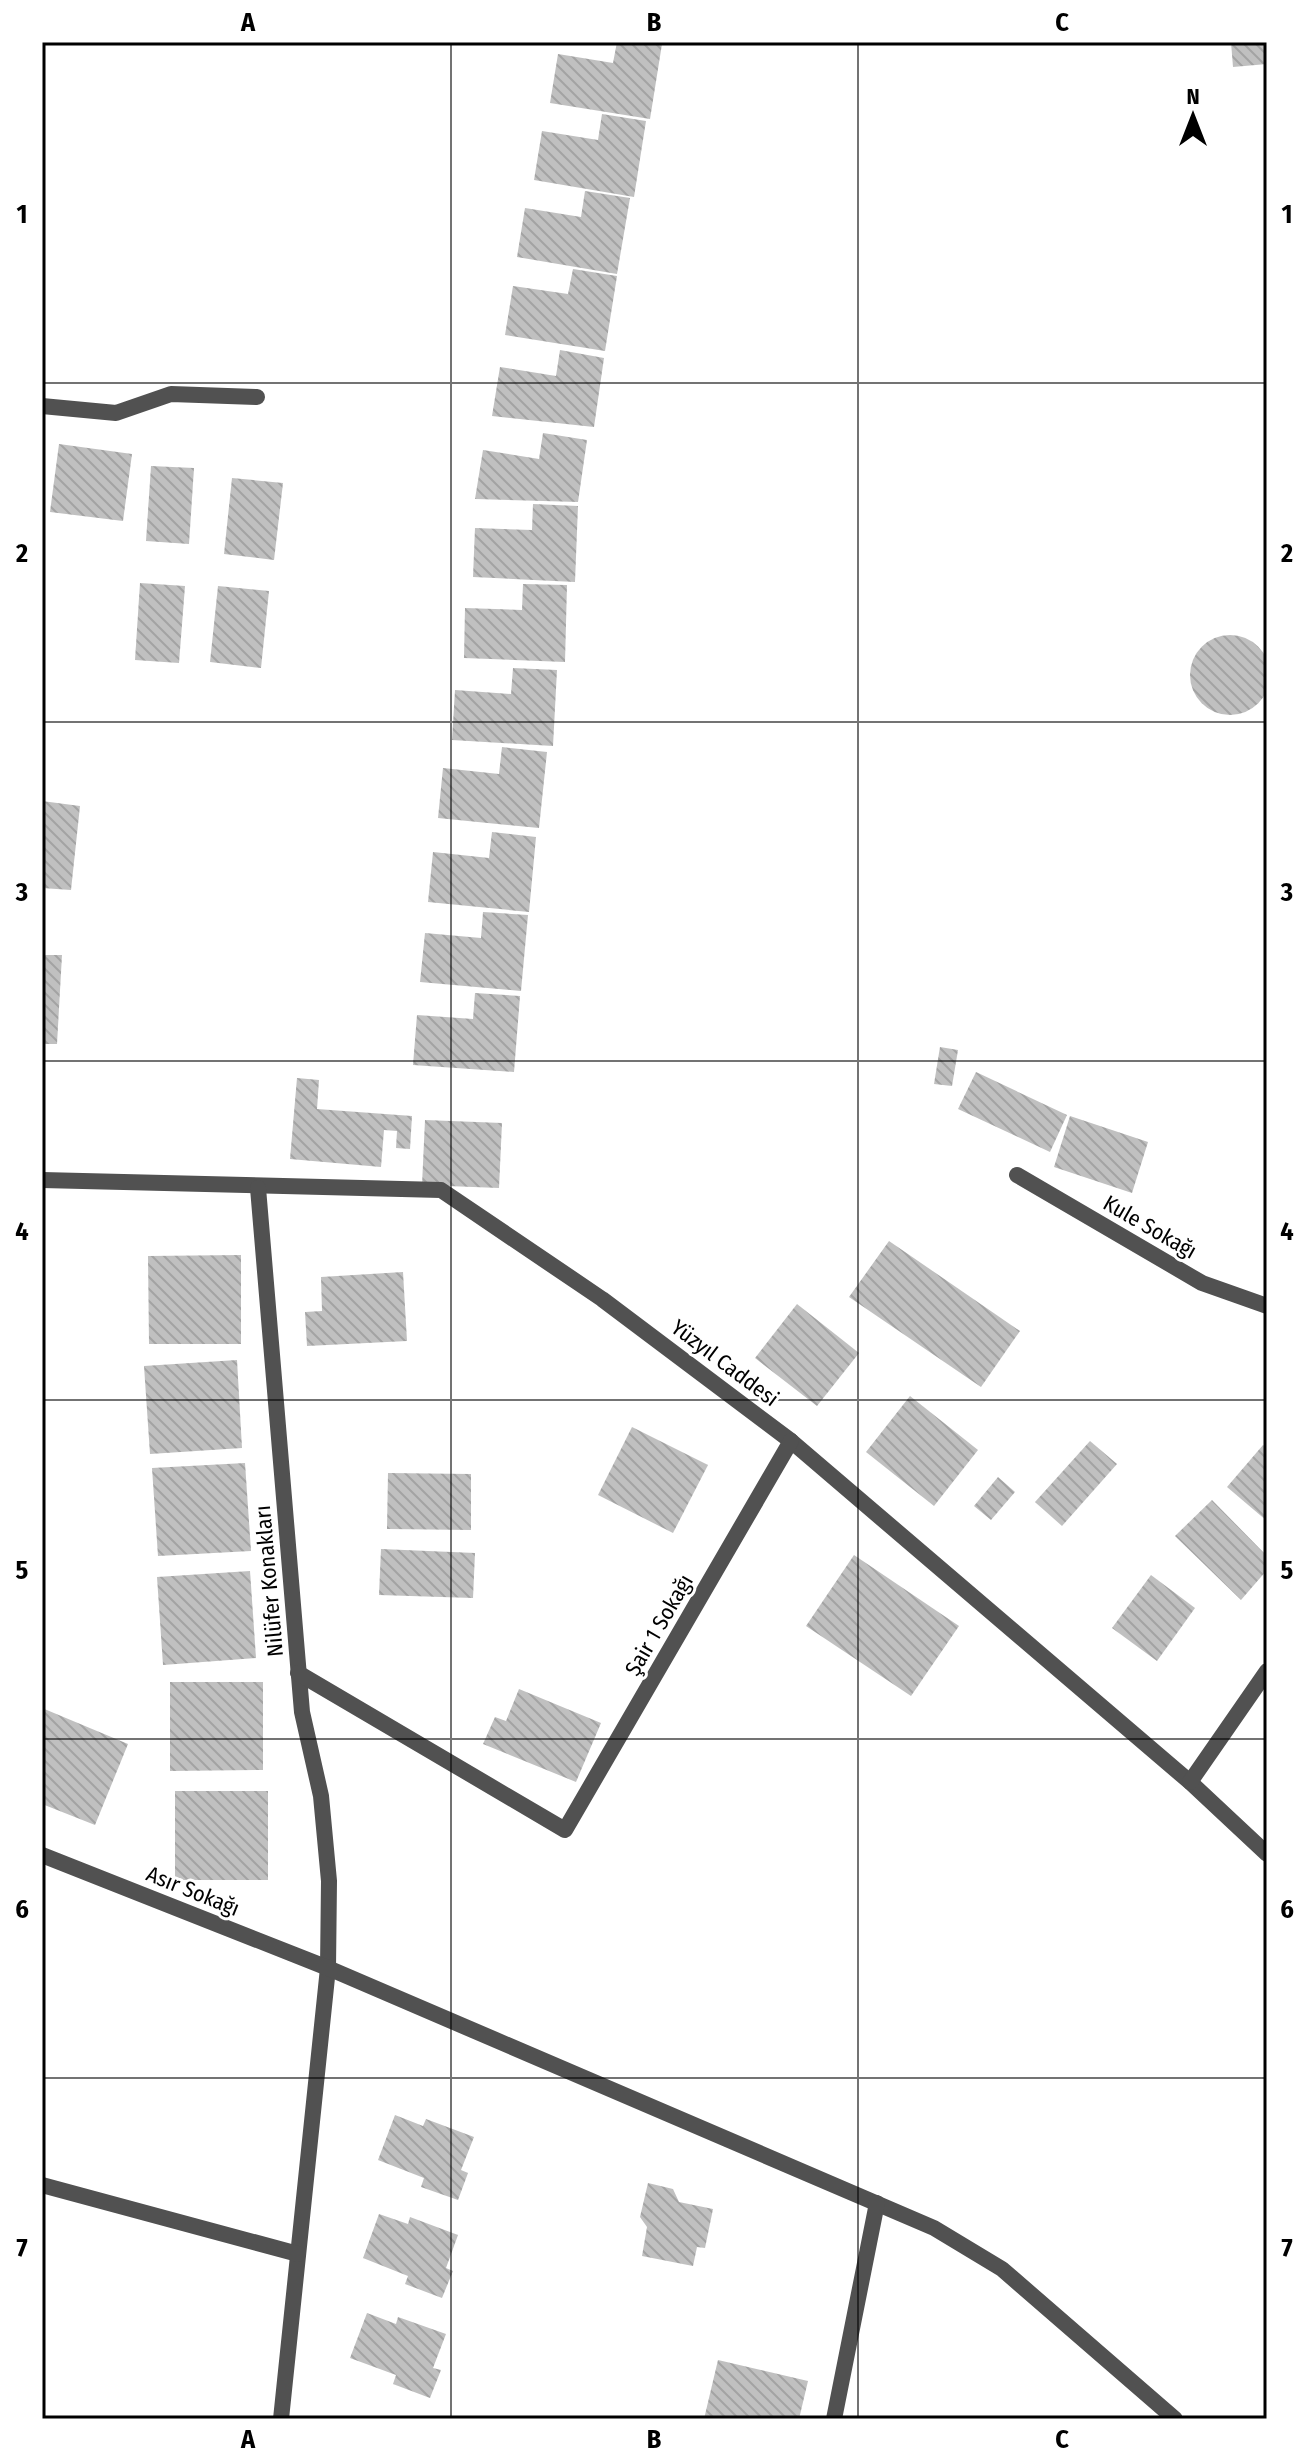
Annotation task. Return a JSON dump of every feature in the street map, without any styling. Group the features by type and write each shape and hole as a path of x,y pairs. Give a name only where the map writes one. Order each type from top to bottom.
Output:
{"street":[{"path":"42,406 116,413 171,394 257,397"},
{"name":"Kule Sokağı","path":"1017,1175 1202,1283 1267,1306"},
{"name":"Yüzyıl Caddesi","path":"42,1180 258,1188 441,1190 602,1299 791,1441 1190,1782 1267,1854"},
{"name":"Nilüfer Konakları","path":"258,1188 298,1673 302,1712 321,1796 329,1881 328,1968 281,2419"},
{"name":"Şair 1 Sokağı","path":"298,1673 565,1830 791,1441"},
{"path":"1190,1782 1267,1671"},
{"name":"Asır Sokağı","path":"42,1855 328,1968 934,2228 1002,2269 1175,2419"},
{"path":"42,2185 298,2254"},
{"path":"834,2419 877,2203"}],"building":[{"path":"617,42 662,44 650,119 550,103 558,54 613,63"},
{"path":"1231,42 1267,42 1267,64 1233,67"},
{"path":"602,114 646,121 634,197 534,180 542,131 598,140"},
{"path":"585,191 630,198 617,274 517,257 525,208 581,217"},
{"path":"573,269 617,276 605,351 505,335 513,286 568,294"},
{"path":"560,350 604,358 594,427 492,416 500,367 556,376"},
{"path":"543,433 587,440 578,502 475,499 483,450 539,459"},
{"path":"59,444 132,454 123,521 50,512"},
{"path":"151,466 194,468 189,544 146,541"},
{"path":"232,478 283,483 274,560 224,554"},
{"path":"533,504 578,506 575,582 473,577 475,528 532,530"},
{"path":"140,583 185,586 179,663 135,660"},
{"path":"523,584 567,585 565,662 464,658 465,608 522,610"},
{"path":"218,586 269,591 261,668 210,662"},
{"path":"1230,635 1245,638 1258,647 1267,660 1270,675 1267,690 1258,703 1245,712 1230,715 1215,712 1202,703 1193,690 1190,675 1193,660 1202,647 1215,638"},
{"path":"513,668 557,670 553,746 452,740 455,690 511,694"},
{"path":"502,747 547,752 539,828 438,818 443,768 499,774"},
{"path":"42,801 80,806 71,890 42,888"},
{"path":"492,832 536,837 529,912 428,902 433,852 489,858"},
{"path":"483,912 528,915 521,991 420,982 425,933 481,938"},
{"path":"42,955 62,955 57,1044 42,1044"},
{"path":"475,993 520,996 514,1072 413,1065 417,1015 473,1019"},
{"path":"940,1047 958,1050 952,1086 934,1084"},
{"path":"976,1072 1067,1115 1050,1152 958,1109"},
{"path":"297,1078 319,1080 317,1109 412,1116 410,1149 396,1148 397,1131 384,1130 381,1167 290,1159"},
{"path":"1070,1116 1148,1142 1132,1193 1054,1167"},
{"path":"425,1120 502,1123 499,1188 422,1185"},
{"path":"889,1241 1020,1331 981,1387 849,1297"},
{"path":"241,1255 241,1344 149,1344 148,1256"},
{"path":"403,1272 407,1341 307,1346 305,1312 322,1311 321,1277"},
{"path":"797,1304 859,1353 817,1406 755,1358"},
{"path":"237,1360 242,1448 150,1454 144,1366"},
{"path":"910,1396 978,1450 934,1506 866,1452"},
{"path":"632,1427 708,1465 673,1533 598,1495"},
{"path":"1090,1441 1117,1464 1062,1526 1035,1502"},
{"path":"1263,1445 1267,1448 1267,1521 1227,1487"},
{"path":"245,1463 251,1551 158,1556 152,1468"},
{"path":"388,1473 471,1474 471,1530 387,1529"},
{"path":"998,1477 1015,1492 991,1520 974,1506"},
{"path":"1212,1500 1267,1556 1267,1570 1241,1600 1175,1536"},
{"path":"381,1549 475,1553 473,1598 379,1595"},
{"path":"854,1555 959,1626 911,1696 806,1626"},
{"path":"250,1571 256,1658 163,1665 157,1577"},
{"path":"1151,1575 1195,1608 1157,1661 1112,1628"},
{"path":"170,1682 263,1682 263,1770 170,1771"},
{"path":"519,1689 601,1723 576,1782 483,1744 495,1717 506,1721"},
{"path":"42,1708 128,1744 95,1825 42,1804"},
{"path":"175,1791 268,1791 268,1880 175,1880"},
{"path":"395,2115 423,2126 426,2119 474,2137 461,2170 468,2173 458,2200 421,2187 424,2178 378,2160"},
{"path":"648,2183 673,2189 679,2202 713,2209 705,2248 697,2247 693,2266 642,2256 647,2227 640,2217"},
{"path":"379,2214 408,2224 410,2217 458,2235 446,2268 453,2271 442,2298 405,2284 408,2276 363,2258"},
{"path":"367,2313 396,2324 398,2317 446,2334 433,2368 441,2370 430,2398 393,2384 396,2375 350,2358"},
{"path":"718,2360 808,2381 799,2419 704,2419"}]}
